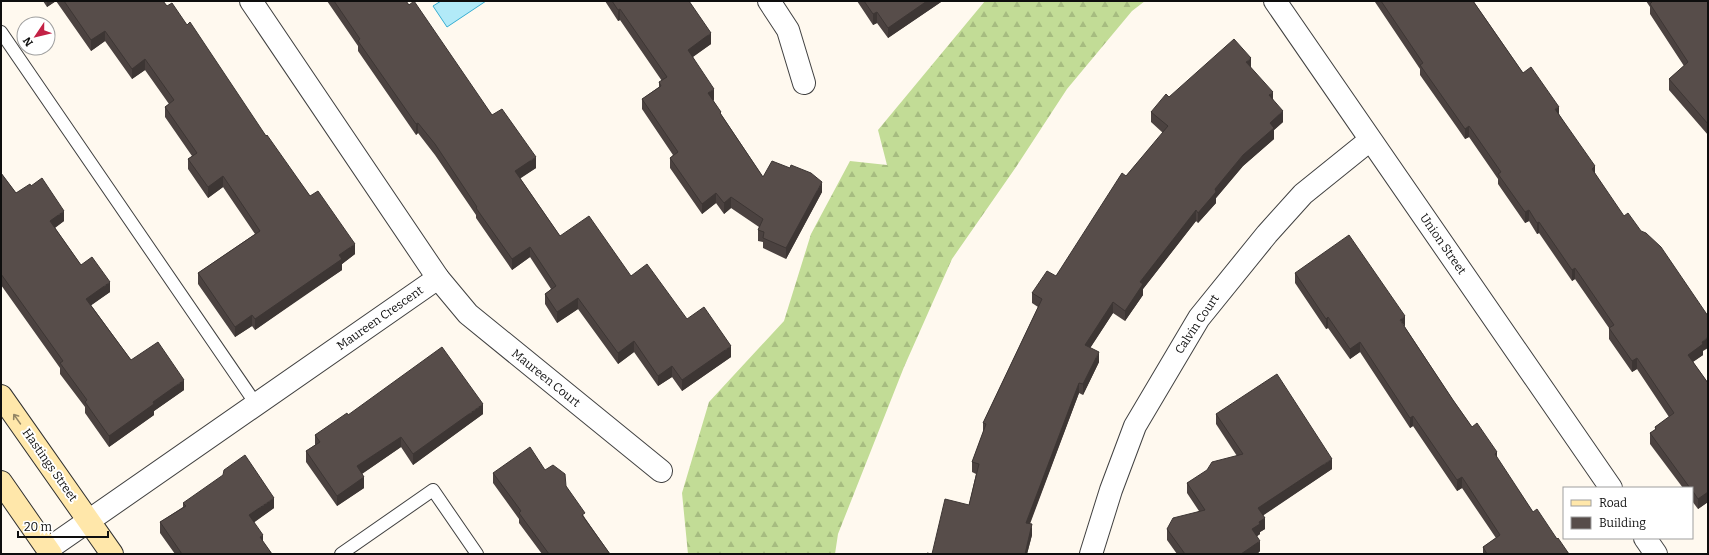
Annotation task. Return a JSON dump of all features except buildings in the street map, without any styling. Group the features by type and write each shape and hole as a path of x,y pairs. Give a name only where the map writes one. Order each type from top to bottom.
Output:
{"main road":[{"name":"Hastings Street","path":"1,396 112,554"},
{"path":"1,482 50,552"}],"street":[{"path":"251,1 438,278"},
{"path":"769,1 788,30 804,83"},
{"name":"Union Street","path":"1275,1 1610,487"},
{"name":"Calvin Court","path":"1091,554 1111,490 1135,426 1199,318 1267,234 1303,194 1370,140"},
{"name":"Maureen Crescent","path":"50,552 89,521 438,278"},
{"name":"Maureen Court","path":"438,278 468,314 660,471"},
{"path":"1646,539 1656,554"}],"lane":[{"path":"1,32 256,404"},
{"path":"341,554 433,490 477,554"}],"green space":[{"path":"985,1 1145,1 1132,11 1067,89 1016,167 952,259 904,367 838,534 835,554 688,554 682,493 709,402 784,321 811,234 850,161 887,165 878,130"}],"water":[{"path":"441,1 486,1 447,27 433,6"}]}
